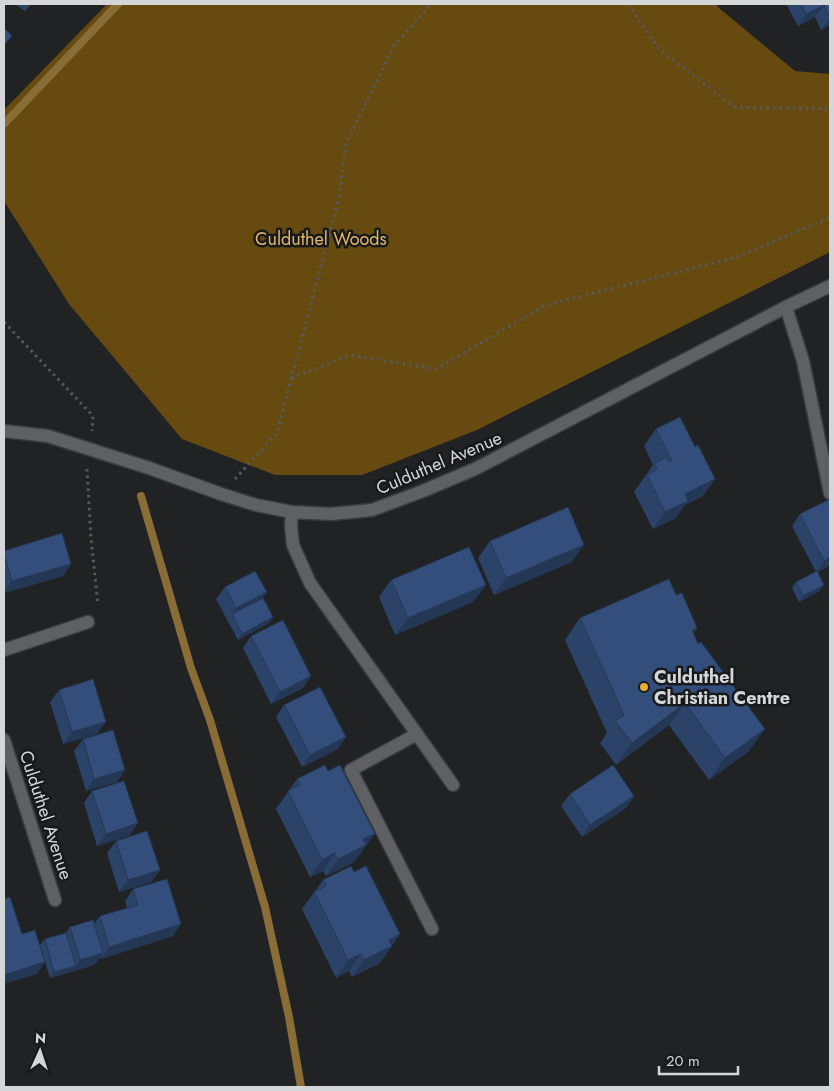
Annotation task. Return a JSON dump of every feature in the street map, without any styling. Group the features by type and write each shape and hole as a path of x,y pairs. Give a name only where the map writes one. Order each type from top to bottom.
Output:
{"street":[{"name":"Culduthel Avenue","path":"4,431 48,436 256,505 292,512 331,514 372,510 423,491 512,451 786,307 830,286"},
{"path":"786,307 803,361 830,493"},
{"path":"292,512 290,526 293,545 310,583 453,785"},
{"path":"4,650 88,622"},
{"path":"417,734 351,770 432,929"},
{"name":"Culduthel Avenue","path":"4,740 55,900"}],"path":[{"path":"221,494 277,433 339,198 346,144 394,46 430,4"},
{"path":"628,4 659,49 734,107 830,109"},
{"path":"291,378 350,356 436,369 546,305 734,258 828,219 830,214"},
{"path":"4,322 93,416 91,450 87,470 98,613 88,622"}],"green space":[{"name":"Culduthel Woods","path":"107,4 716,4 795,71 830,74 830,252 477,430 362,475 275,475 182,439 69,304 4,201 4,110"}],"building":[{"path":"801,4 830,4 830,18 824,5 806,14"},
{"path":"4,28 12,36 4,45"},
{"path":"680,417 695,447 698,445 715,479 685,494 688,501 665,512 647,475 657,469 654,464 666,457 669,462 672,461 656,429"},
{"path":"830,499 830,557 824,561 800,514"},
{"path":"568,507 584,545 506,578 490,541"},
{"path":"62,533 71,564 12,581 4,551"},
{"path":"469,547 486,585 408,618 391,580"},
{"path":"255,571 267,592 236,608 225,587"},
{"path":"817,571 824,585 803,596 796,582"},
{"name":"Culduthel Christian Centre","path":"669,579 676,595 682,593 697,628 692,630 698,644 701,642 765,729 725,758 685,703 632,743 615,721 624,715 580,618"},
{"path":"263,598 273,617 242,634 232,614"},
{"path":"283,620 311,676 280,692 251,636"},
{"path":"93,679 106,722 72,732 59,690"},
{"path":"320,687 346,737 310,755 284,705"},
{"path":"113,730 125,770 94,779 83,739"},
{"path":"325,765 328,771 340,765 375,834 363,839 366,845 338,859 335,853 322,860 288,791 300,785 297,779"},
{"path":"613,765 634,796 590,825 570,794"},
{"path":"124,781 138,823 106,834 92,791"},
{"path":"147,831 160,870 128,880 116,841"},
{"path":"351,866 354,872 366,866 400,934 389,940 392,946 364,960 361,954 348,960 314,892 326,886 323,880"},
{"path":"167,879 181,924 109,947 100,916 138,905 133,889"},
{"path":"10,897 22,934 35,930 45,962 4,975 4,899"},
{"path":"93,920 103,953 80,960 70,927"},
{"path":"66,933 76,966 54,972 45,939"}],"waterway":[{"path":"4,124 118,4"},
{"path":"141,496 191,668 210,720 265,907 289,1017 301,1087"}],"place":[{"name":"Culduthel Christian Centre","path":"644,687"}]}
